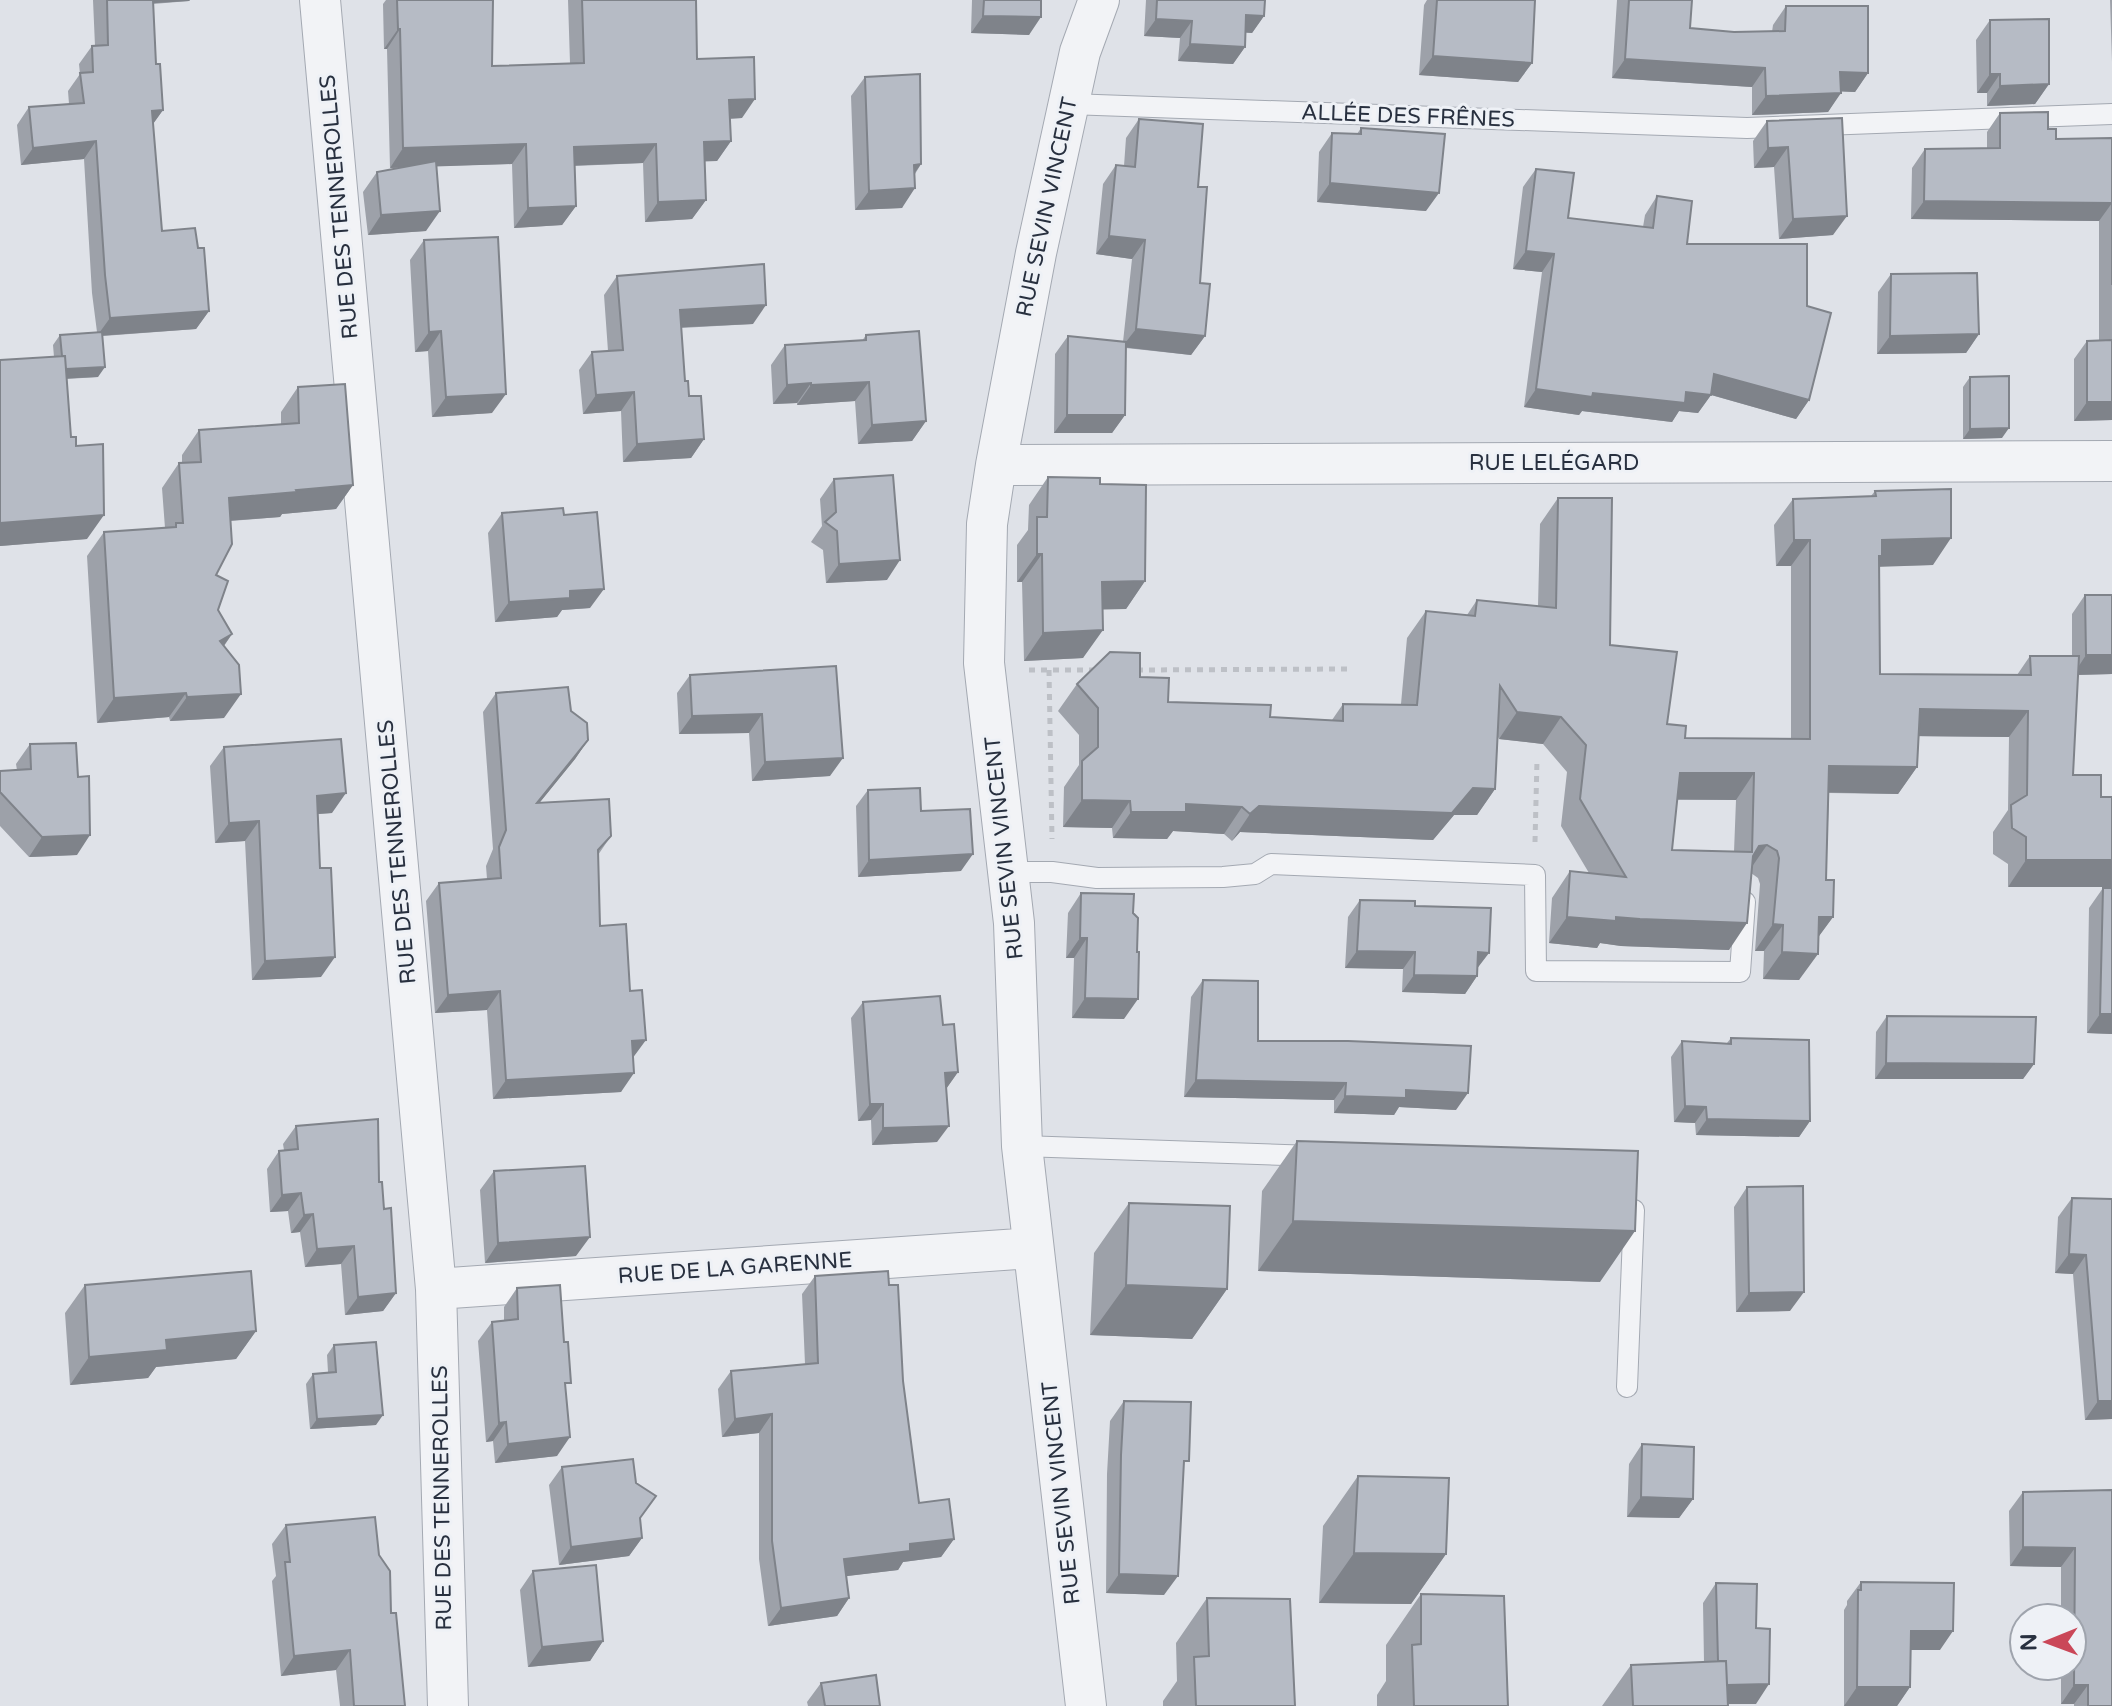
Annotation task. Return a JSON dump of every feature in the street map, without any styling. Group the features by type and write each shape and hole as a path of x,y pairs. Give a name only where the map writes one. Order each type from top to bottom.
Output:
{"street":[{"name":"RUE DES TENNEROLLES","path":"320,0 436,1289 448,1706"},
{"name":"RUE SEVIN VINCENT","path":"1086,1706 1022,1146 1014,923 984,663 987,524 996,465 1036,253 1080,52 1099,0"},
{"name":"RUE LELÉGARD","path":"996,465 2112,461"},
{"name":"RUE DE LA GARENNE","path":"436,1289 1033,1248"}],"lane":[{"name":"ALLÉE DES FRÊNES","path":"1069,104 1747,128 2112,114"},
{"path":"1008,872 1052,872 1097,878 1223,877 1255,874 1271,864 1535,875 1536,971 1740,972 1747,884"},
{"path":"1022,1146 1332,1156"},
{"path":"1627,1387 1634,1196"}],"path":[{"path":"984,663 1023,670 1112,670"},
{"path":"1128,670 1348,669"},
{"path":"1049,670 1052,872"},
{"path":"1535,875 1537,760"}],"building":[{"path":"107,0 153,0 156,64 160,64 163,110 152,111 162,231 195,228 198,248 204,248 209,311 110,318 96,141 33,148 29,107 84,103 80,73 93,72 92,46 108,45"},
{"path":"397,0 493,0 492,66 584,63 582,0 696,0 697,59 754,57 755,99 729,100 731,141 704,142 706,200 658,202 656,144 574,147 576,206 528,208 526,144 403,148"},
{"path":"984,0 1041,0 1041,17 983,16"},
{"path":"1157,0 1265,0 1264,16 1246,15 1245,47 1190,44 1192,21 1156,19"},
{"path":"1437,0 1535,0 1532,63 1433,56"},
{"path":"1629,0 1692,0 1690,28 1734,32 1785,31 1786,6 1868,6 1868,73 1840,72 1841,93 1766,96 1765,68 1625,59"},
{"path":"2049,19 2049,84 2000,86 2000,74 1990,74 1990,20"},
{"path":"920,74 921,164 914,165 915,188 869,191 865,77"},
{"path":"2048,112 2048,129 2056,129 2056,139 2112,138 2112,203 1924,201 1925,149 2000,148 2000,113"},
{"path":"1842,118 1847,216 1793,219 1788,147 1768,148 1767,121"},
{"path":"1139,119 1203,124 1198,187 1207,187 1200,283 1210,284 1205,336 1136,329 1145,240 1109,236 1116,165 1135,167"},
{"path":"1361,128 1445,134 1439,193 1330,183 1332,133 1361,134"},
{"path":"436,161 440,211 381,215 377,172"},
{"path":"1536,169 1574,173 1568,218 1653,228 1657,196 1692,201 1687,244 1807,244 1807,306 1831,313 1809,400 1714,374 1711,395 1686,392 1685,403 1593,393 1592,397 1536,389 1554,254 1526,251"},
{"path":"498,237 506,394 446,397 441,331 429,332 424,240"},
{"path":"764,264 766,305 680,310 685,381 688,381 689,396 701,396 704,439 637,444 634,392 596,395 592,352 623,350 617,276"},
{"path":"1977,273 1979,334 1890,336 1891,274"},
{"path":"919,331 926,421 872,425 869,382 787,385 785,345 866,340 866,335"},
{"path":"102,332 105,367 66,369 60,335"},
{"path":"1068,336 1126,342 1125,415 1067,415"},
{"path":"2112,340 2112,402 2087,402 2087,341"},
{"path":"65,356 71,437 76,437 76,446 103,444 104,515 0,523 0,360"},
{"path":"2009,376 2009,428 1970,429 1970,377"},
{"path":"345,384 353,485 229,498 232,544 216,575 228,581 218,610 232,634 220,641 239,665 241,694 187,697 186,693 114,698 104,532 176,527 176,523 183,523 179,463 201,462 199,430 299,423 298,387"},
{"path":"893,475 900,560 839,564 837,531 825,522 836,512 834,479"},
{"path":"1048,477 1100,478 1100,484 1146,485 1145,581 1102,582 1103,630 1043,633 1042,554 1037,554 1037,517 1047,517"},
{"path":"1951,489 1951,538 1882,540 1882,556 1879,556 1880,674 2031,675 2030,656 2079,656 2073,775 2101,775 2101,797 2112,797 2112,860 2026,860 2026,837 2012,828 2011,805 2027,795 2028,711 1920,709 1917,767 1829,766 1826,880 1834,880 1833,917 1819,917 1818,954 1782,952 1783,925 1773,924 1779,858 1777,851 1767,845 1759,846 1753,856 1747,923 1567,917 1570,871 1626,877 1580,799 1586,745 1561,717 1517,712 1500,686 1495,789 1473,788 1452,813 1259,806 1250,814 1242,807 1186,804 1186,812 1131,812 1130,801 1082,800 1082,761 1098,747 1098,708 1077,684 1110,652 1140,653 1140,677 1169,678 1168,702 1271,705 1270,717 1343,721 1343,704 1417,705 1426,611 1475,616 1477,600 1556,608 1558,498 1612,498 1610,645 1677,652 1667,724 1686,726 1685,738 1810,739 1810,540 1794,540 1793,499 1876,496 1875,491","holes":["1680,773 1754,773 1752,852 1672,850"]},
{"path":"563,508 564,515 597,512 604,589 570,591 570,598 509,602 502,513"},
{"path":"2085,595 2112,595 2112,655 2086,655"},
{"path":"836,666 843,758 765,762 762,714 692,716 690,675"},
{"path":"568,687 571,711 587,723 588,740 537,803 609,799 611,836 598,850 600,926 626,924 630,991 642,990 646,1040 632,1041 634,1073 506,1080 500,991 448,995 439,883 501,878 499,847 506,830 496,693"},
{"path":"341,739 346,793 317,796 320,868 331,868 335,957 265,961 259,821 229,823 224,747"},
{"path":"76,743 78,777 89,776 90,835 42,837 0,792 0,771 31,769 30,744"},
{"path":"920,788 921,811 970,809 973,854 869,860 868,790"},
{"path":"2103,888 2112,888 2112,1014 2100,1014"},
{"path":"1081,893 1134,894 1133,913 1138,918 1138,999 1085,998 1087,938 1080,938"},
{"path":"1360,900 1415,901 1415,906 1491,908 1489,953 1478,952 1477,976 1414,975 1415,952 1357,951"},
{"path":"1203,980 1258,981 1258,1041 1471,1046 1468,1093 1406,1090 1406,1098 1345,1096 1346,1083 1196,1080"},
{"path":"940,996 943,1025 954,1024 958,1072 945,1073 949,1126 883,1128 883,1104 870,1104 863,1002"},
{"path":"1887,1016 2036,1017 2034,1064 1886,1063"},
{"path":"1731,1038 1809,1040 1810,1121 1707,1119 1706,1107 1685,1106 1682,1041 1731,1044"},
{"path":"378,1119 379,1182 382,1182 384,1209 391,1208 396,1293 358,1297 354,1246 317,1249 313,1214 304,1215 301,1193 282,1195 279,1151 298,1149 296,1126"},
{"path":"1297,1141 1638,1151 1635,1231 1293,1221"},
{"path":"585,1166 590,1237 498,1243 494,1171"},
{"path":"1803,1186 1804,1292 1749,1293 1747,1187"},
{"path":"2072,1198 2112,1199 2112,1401 2098,1401 2086,1255 2069,1254"},
{"path":"1129,1203 1230,1206 1227,1289 1126,1285"},
{"path":"251,1271 256,1331 166,1340 167,1350 89,1357 85,1285"},
{"path":"888,1271 889,1285 898,1285 903,1381 919,1503 949,1499 954,1539 910,1544 910,1551 844,1559 849,1598 781,1608 772,1541 772,1414 735,1419 731,1371 818,1363 815,1276"},
{"path":"560,1285 571,1383 565,1383 570,1437 508,1444 506,1422 499,1423 492,1322 518,1319 517,1288"},
{"path":"376,1342 383,1415 317,1419 313,1374 336,1372 334,1345"},
{"path":"1124,1401 1191,1402 1189,1461 1184,1461 1178,1576 1119,1574"},
{"path":"1642,1444 1694,1447 1693,1499 1641,1497"},
{"path":"633,1459 636,1483 656,1496 640,1518 642,1538 571,1547 562,1467"},
{"path":"1358,1476 1449,1478 1446,1554 1354,1553"},
{"path":"2112,1490 2112,1706 2088,1706 2088,1685 2074,1685 2074,1682 2088,1682 2088,1602 2075,1602 2075,1548 2023,1547 2023,1492"},
{"path":"375,1517 379,1555 390,1571 391,1613 396,1613 405,1706 354,1706 350,1650 294,1656 285,1562 290,1562 286,1525"},
{"path":"596,1565 603,1641 542,1647 533,1571"},
{"path":"1861,1582 1954,1583 1953,1631 1911,1631 1910,1687 1857,1687 1858,1590 1861,1590"},
{"path":"1716,1583 1757,1584 1756,1628 1770,1629 1769,1684 1727,1685 1726,1661 1718,1661"},
{"path":"1421,1594 1504,1596 1508,1706 1414,1706 1412,1645 1421,1644"},
{"path":"1207,1598 1290,1599 1295,1706 1196,1706 1194,1657 1209,1656"},
{"path":"1726,1661 1728,1706 1633,1706 1631,1665"},
{"path":"876,1675 880,1706 825,1706 821,1683"}]}
